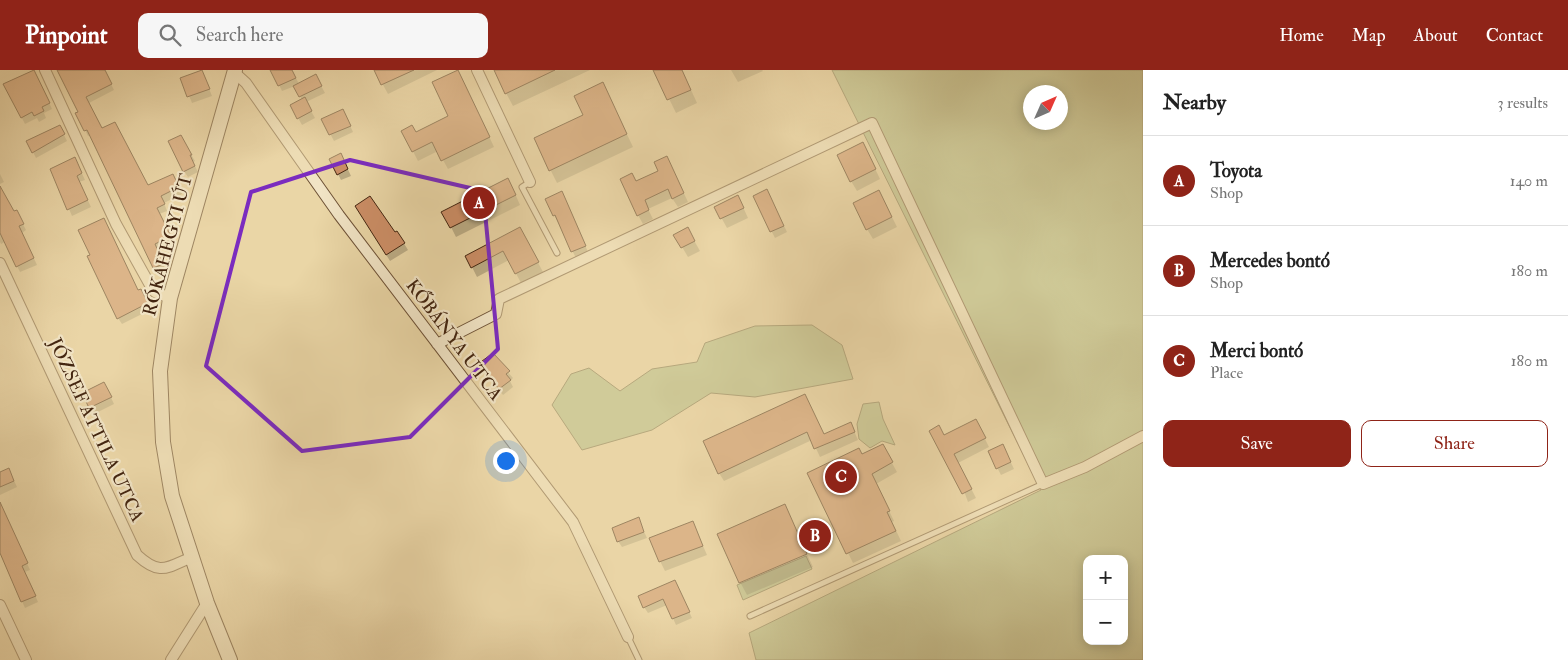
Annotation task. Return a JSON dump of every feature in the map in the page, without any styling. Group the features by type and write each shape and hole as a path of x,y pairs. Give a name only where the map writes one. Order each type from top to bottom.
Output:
{"street":[{"path":"44,70 116,224 155,292 170,298"},
{"path":"477,70 530,182"},
{"name":"RÓKAHEGYI ÚT","path":"230,660 207,603 172,496 163,442 160,371 170,298 235,72"},
{"name":"KŐBÁNYA UTCA","path":"235,72 246,83 339,215 573,522 628,637"},
{"path":"437,344 496,314 499,299 872,123 1043,484 1085,467 1143,436"},
{"name":"JÓZSEF ATTILA UTCA","path":"0,263 137,555 150,567 164,569 192,557"},
{"path":"171,660 207,603"},
{"path":"0,605 26,660"}],"lane":[{"path":"530,182 522,187 557,254"},
{"path":"750,616 1043,484"},
{"path":"628,637 639,660"}],"highlighted area":[{"path":"350,160 483,191 498,349 410,437 302,451 206,366 251,192"}],"green space":[{"path":"832,70 1143,70 1143,660 756,660 749,633 1041,490"},
{"path":"812,325 842,345 853,379 755,397 711,393 652,430 582,450 552,405 571,374 589,368 620,391 652,369 697,362 705,343 755,326"},
{"path":"879,402 883,419 895,445 882,441 870,448 859,439 857,424 863,404"},
{"path":"806,556 812,569 743,600 737,585"}],"building":[{"path":"34,70 50,103 42,107 44,111 34,116 32,112 21,118 3,84"},
{"path":"57,70 105,70 112,84 86,97 102,128 115,122 148,185 173,174 179,187 161,196 165,204 157,208 171,236 155,244 164,264 153,268 87,130 84,131 75,113 78,112"},
{"path":"202,70 210,89 187,97 180,78"},
{"path":"270,70 292,70 296,78 278,86"},
{"path":"374,70 414,70 381,85"},
{"path":"458,70 490,137 441,161 432,142 412,152 401,131 412,125 416,132 448,116 432,82"},
{"path":"494,70 555,70 505,94"},
{"path":"653,70 682,70 691,90 667,100"},
{"path":"316,74 322,86 299,97 293,86"},
{"path":"603,82 627,134 549,171 534,138 583,115 574,96"},
{"path":"305,97 312,111 297,119 290,105"},
{"path":"343,109 351,126 329,135 321,119"},
{"path":"60,125 65,134 32,153 26,141"},
{"path":"181,135 192,155 190,155 195,166 183,172 168,141"},
{"path":"863,142 876,169 850,182 837,155"},
{"path":"341,153 348,169 337,175 329,159"},
{"path":"667,156 684,193 672,199 668,189 645,200 649,210 637,216 620,179 632,173 636,181 658,171 654,162"},
{"path":"75,157 82,173 77,176 88,200 67,210 50,169"},
{"path":"508,178 516,195 450,228 441,212"},
{"path":"0,186 14,211 17,210 24,224 19,226 34,258 16,267 0,233"},
{"path":"767,189 784,226 770,232 753,196"},
{"path":"879,190 892,217 866,230 853,203"},
{"path":"562,191 586,246 571,252 555,215 553,216 545,199"},
{"path":"738,195 744,208 720,219 714,207"},
{"path":"370,196 405,243 386,255 355,206"},
{"path":"104,218 138,290 141,289 148,303 117,319 87,256 90,255 78,230"},
{"path":"520,227 539,262 515,274 503,251 471,268 465,256"},
{"path":"688,227 695,241 681,248 673,235"},
{"path":"493,353 510,371 506,374 511,380 499,389 478,364"},
{"path":"104,382 112,397 89,408 82,393"},
{"path":"805,394 824,434 851,422 855,432 814,449 807,432 718,474 703,441"},
{"path":"976,419 986,438 954,454 972,489 962,494 929,431 939,425 944,435"},
{"path":"883,444 893,462 872,474 890,511 887,512 896,531 846,554 807,473 859,448 862,454"},
{"path":"1003,444 1011,462 996,469 988,451"},
{"path":"9,468 14,481 0,487 0,472"},
{"path":"0,502 28,563 22,566 36,596 21,602 0,553"},
{"path":"785,504 807,554 739,583 717,534"},
{"path":"639,517 644,532 617,542 612,528"},
{"path":"693,521 703,546 659,562 649,538"},
{"path":"675,580 690,612 672,619 663,599 643,608 638,596"}],"place":[{"name":"Toyota","path":"479,203"},
{"name":"Merci bontó","path":"841,477"},
{"name":"Mercedes bontó","path":"815,536"}]}
